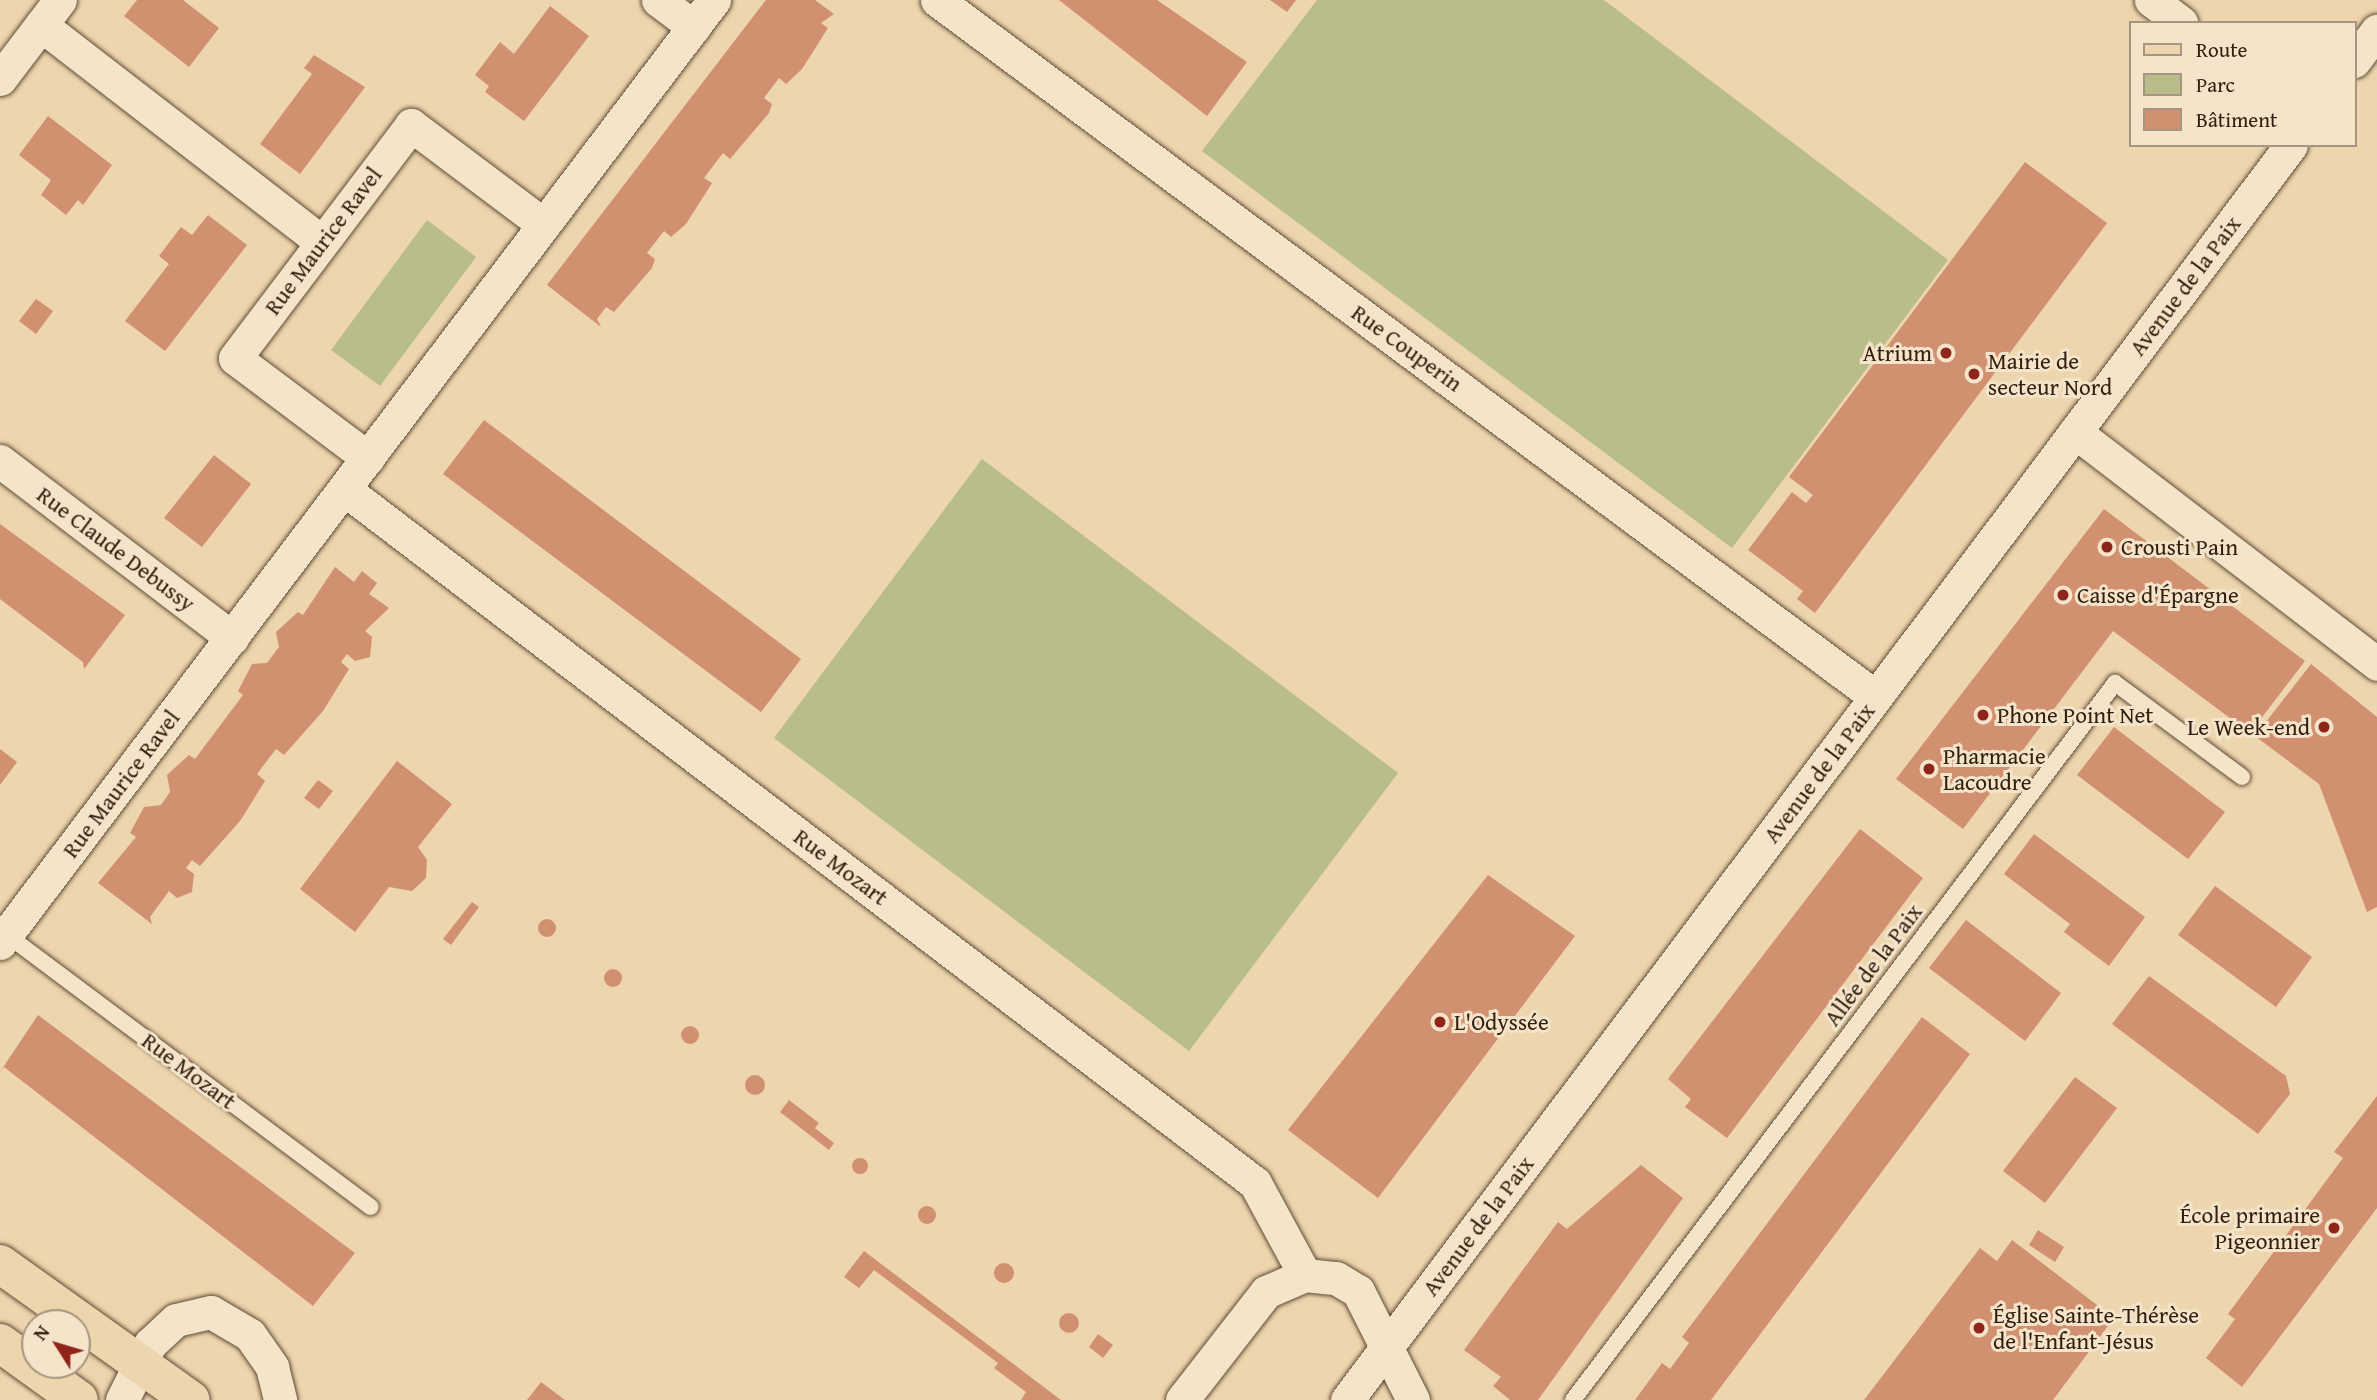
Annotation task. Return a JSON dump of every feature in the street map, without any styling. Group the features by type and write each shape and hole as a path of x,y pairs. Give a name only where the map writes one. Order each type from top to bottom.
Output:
{"main road":[{"path":"0,1264 191,1400"},
{"path":"0,1343 79,1400"}],"street":[{"path":"658,0 694,27"},
{"name":"Rue Maurice Ravel","path":"3,939 714,0"},
{"name":"Rue Couperin","path":"937,0 1876,697"},
{"path":"2151,0 2178,21"},
{"path":"0,79 50,13 191,140 323,242"},
{"path":"2356,58 2377,31"},
{"name":"Rue Maurice Ravel","path":"368,458 236,358 411,125 544,225"},
{"name":"Avenue de la Paix","path":"1347,1400 2289,147"},
{"path":"2075,432 2377,664"},
{"name":"Rue Claude Debussy","path":"0,461 232,638"},
{"name":"Rue Mozart","path":"344,489 1255,1183 1305,1275"},
{"path":"1182,1400 1266,1292 1305,1275 1336,1278 1358,1291 1385,1350 1413,1400"},
{"path":"122,1400 136,1361 176,1320 211,1312 250,1335 272,1367 280,1400"}],"lane":[{"name":"Allée de la Paix","path":"1573,1400 2115,683 2242,777"},
{"name":"Rue Mozart","path":"3,939 371,1207"}],"green space":[{"path":"1317,0 1604,0 1948,260 1732,548 1202,151"},
{"path":"427,220 476,257 380,386 331,350"},
{"path":"982,459 1398,773 1189,1051 774,738"}],"building":[{"path":"137,0 183,0 219,28 189,67 124,16"},
{"path":"766,0 815,0 834,14 821,23 828,28 802,69 786,84 779,78 764,98 772,104 769,113 730,159 723,153 704,178 712,183 686,224 671,237 664,231 647,253 655,259 652,268 614,312 606,307 597,319 601,327 547,285"},
{"path":"1059,0 1157,0 1247,62 1207,116"},
{"path":"1270,0 1296,0 1287,12"},
{"path":"550,6 589,36 524,121 485,92 489,86 475,75 500,42 514,54"},
{"path":"314,55 365,87 300,174 260,144 312,74 304,68"},
{"path":"48,116 112,165 83,205 78,200 66,215 41,195 51,180 19,155"},
{"name":"Atrium","path":"2025,162 2107,223 1815,613 1797,599 1803,591 1748,550 1792,492 1806,503 1813,495 1789,477"},
{"path":"208,215 247,245 165,351 125,321 169,264 159,256 181,227 192,235"},
{"path":"36,299 53,311 36,334 19,321"},
{"path":"484,420 801,659 761,712 443,474"},
{"path":"214,455 251,484 202,547 164,518"},
{"path":"2104,509 2305,661 2250,733 2113,631 1963,829 1896,779"},
{"path":"0,524 125,615 84,669 83,662 0,599"},
{"path":"335,567 354,582 362,571 377,583 369,594 389,608 365,631 372,637 370,657 355,661 347,654 341,662 349,669 323,711 284,755 276,749 257,774 265,781 240,821 200,866 192,860 186,868 194,874 192,892 177,898 169,891 150,917 152,924 98,883 136,837 130,833 144,807 161,805 170,792 167,775 189,755 195,759 243,695 238,691 252,664 267,663 279,647 276,632 298,612 303,615"},
{"path":"2311,664 2377,717 2377,907 2367,912 2319,784 2255,736"},
{"path":"2114,727 2225,812 2188,859 2077,775"},
{"path":"0,749 17,762 0,785"},
{"path":"397,761 452,804 418,847 427,860 426,878 412,891 389,887 355,932 300,889"},
{"path":"318,780 333,791 319,809 304,798"},
{"path":"1860,829 1923,878 1727,1138 1685,1107 1691,1099 1668,1079"},
{"path":"2034,834 2145,917 2109,966 2064,932 2070,924 2004,874"},
{"name":"L'Odyssée","path":"1488,875 1575,936 1378,1198 1288,1130"},
{"path":"2215,886 2312,957 2276,1007 2178,935"},
{"path":"472,902 479,907 451,945 443,939"},
{"path":"547,919 553,922 556,928 553,934 547,937 541,934 538,928 541,922"},
{"path":"1966,920 2061,993 2025,1041 1929,968"},
{"path":"613,969 621,974 622,978 617,986 613,987 605,982 604,978 609,970"},
{"path":"2149,976 2286,1076 2290,1094 2258,1134 2112,1024"},
{"path":"38,1015 355,1253 313,1306 4,1067 0,1072"},
{"path":"1922,1017 1970,1054 1711,1400 1635,1400 1662,1363 1670,1369 1689,1343 1682,1337"},
{"path":"686,1026 694,1026 699,1035 697,1042 686,1044 681,1039 681,1031"},
{"path":"755,1075 762,1078 765,1085 762,1092 755,1095 748,1092 745,1085 748,1078"},
{"path":"2075,1077 2117,1108 2045,1203 2003,1171"},
{"path":"2377,1096 2377,1208 2242,1387 2206,1358 2235,1319 2228,1314 2343,1158 2334,1152"},
{"path":"789,1100 819,1123 815,1128 834,1143 829,1150 780,1112"},
{"path":"860,1158 866,1160 866,1172 860,1174 854,1172 852,1166 854,1160"},
{"path":"1641,1165 1683,1198 1538,1400 1510,1400 1493,1386 1501,1377 1464,1350 1558,1222 1567,1229"},
{"path":"927,1206 933,1209 936,1215 933,1221 927,1224 921,1221 918,1215 921,1209"},
{"path":"2038,1230 2064,1247 2055,1262 2029,1245"},
{"name":"Église Sainte-Thérèse de l'Enfant-Jésus","path":"2012,1240 2114,1318 2053,1400 1864,1400 1980,1248 1997,1261"},
{"path":"864,1251 1061,1400 1021,1400 1026,1392 994,1368 998,1363 874,1270 859,1288 844,1277"},
{"path":"1004,1263 1011,1266 1014,1273 1011,1280 1004,1283 997,1280 994,1273 997,1266"},
{"path":"1069,1313 1076,1316 1079,1323 1076,1330 1069,1333 1062,1330 1059,1323 1062,1316"},
{"path":"1098,1334 1113,1345 1103,1358 1089,1347"},
{"path":"541,1382 565,1400 527,1400"}],"place":[{"name":"Atrium","path":"1946,353"},
{"name":"Mairie de secteur Nord","path":"1974,374"},
{"name":"Crousti Pain","path":"2107,547"},
{"name":"Caisse d'Épargne","path":"2063,595"},
{"name":"Phone Point Net","path":"1983,715"},
{"name":"Le Week-end","path":"2324,727"},
{"name":"Pharmacie Lacoudre","path":"1929,769"},
{"name":"L'Odyssée","path":"1440,1022"},
{"name":"École primaire Pigeonnier","path":"2334,1228"},
{"name":"Église Sainte-Thérèse de l'Enfant-Jésus","path":"1979,1328"}]}
